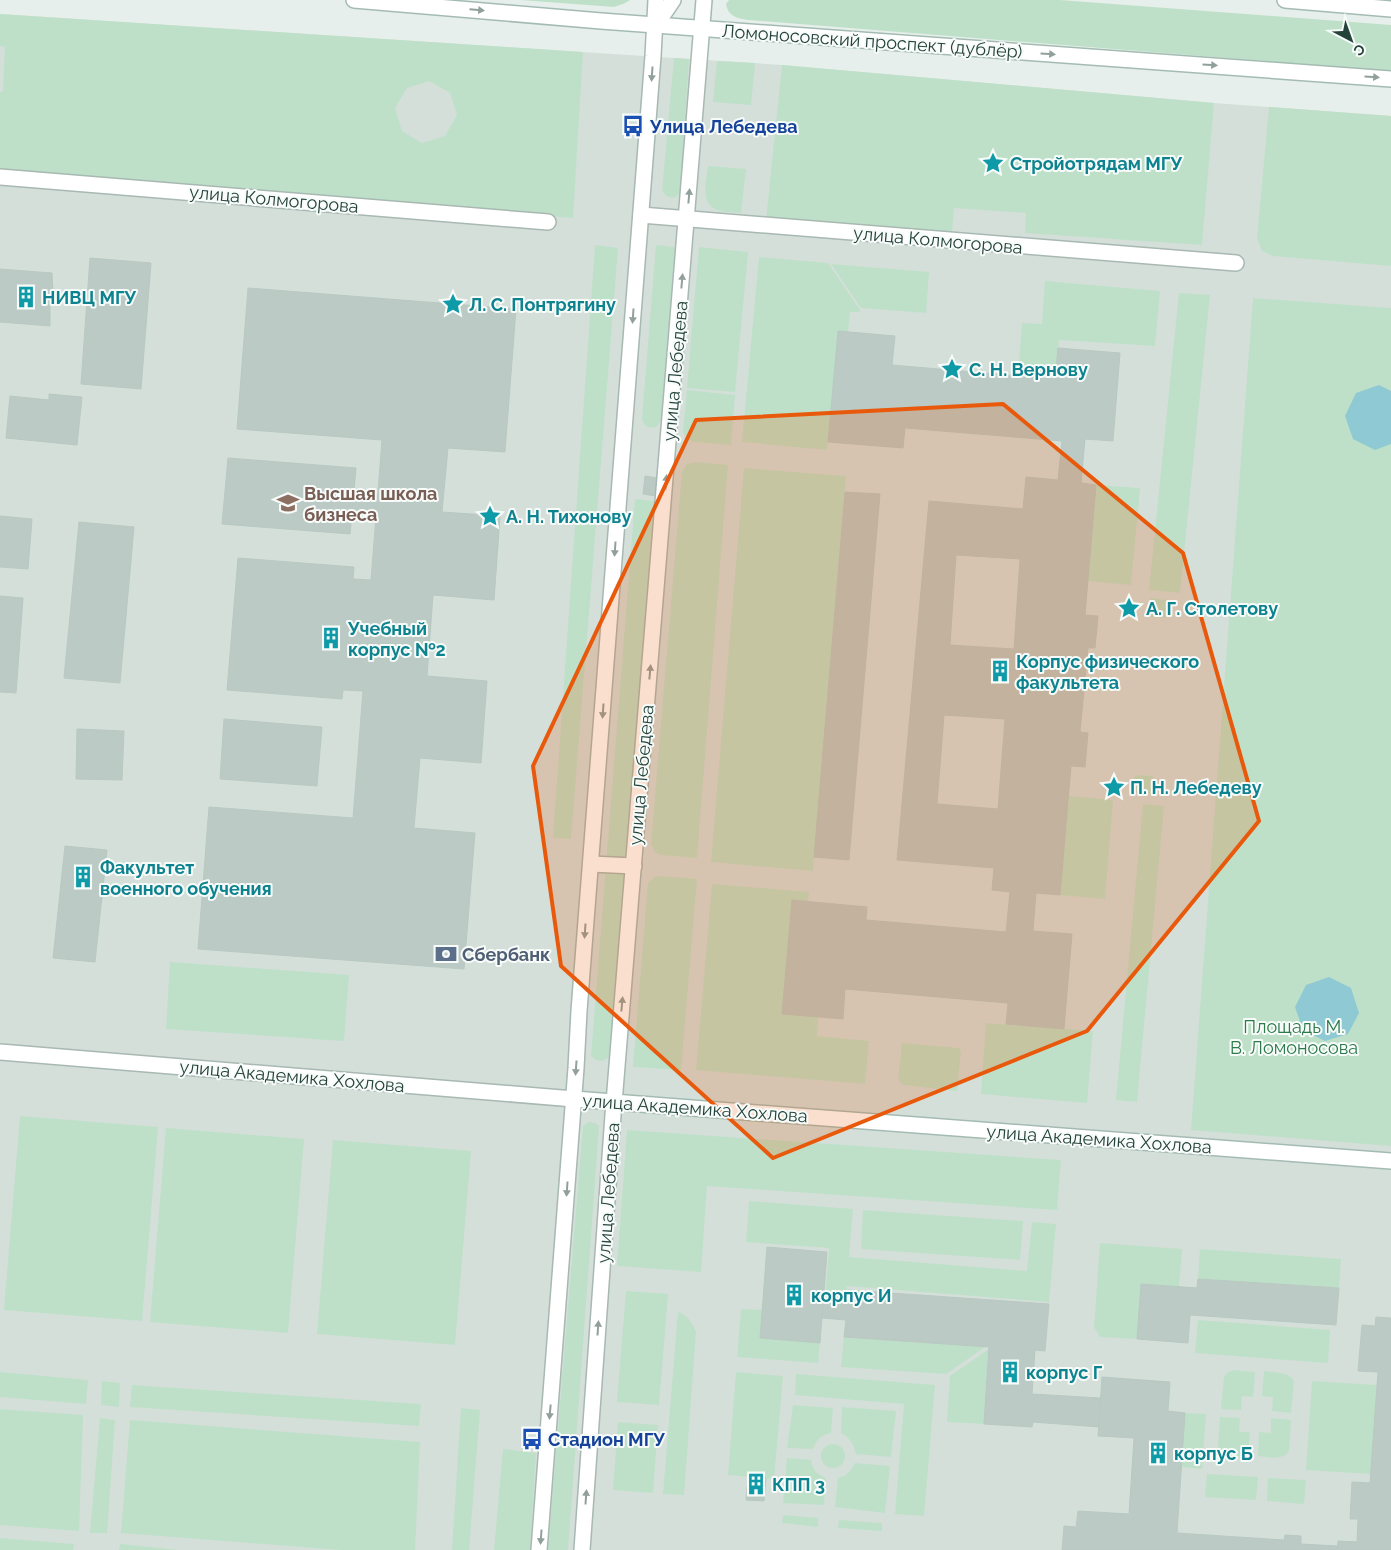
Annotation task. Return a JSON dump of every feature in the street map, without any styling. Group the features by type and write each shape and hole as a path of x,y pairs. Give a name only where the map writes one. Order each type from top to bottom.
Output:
{"street":[{"name":"Ломоносовский проспект (дублёр)","path":"354,0 414,2 656,25 1391,79"},
{"path":"540,1550 579,1011 656,25 656,0"},
{"path":"656,25 673,0"},
{"name":"улица Лебедева","path":"582,1550 614,1102 704,0"},
{"path":"1285,0 1391,9"},
{"name":"улица Колмогорова","path":"0,177 548,222"},
{"name":"улица Колмогорова","path":"641,216 1236,264"},
{"path":"591,864 634,866"},
{"name":"улица Академика Хохлова","path":"0,1052 574,1099 1391,1161"}],"highlighted area":[{"path":"1003,404 1183,553 1259,821 1087,1031 773,1158 561,966 533,766 696,420"}],"shaded area":[{"path":"0,14 782,65 1214,103 1391,116 1391,1550 0,1550"}],"green space":[{"path":"521,0 630,0 614,7"},
{"path":"729,0 1060,0 1391,25 1391,71 748,20 731,14 726,4"},
{"path":"0,14 583,52 573,218 0,171 0,92 3,91 5,47 0,46","holes":["429,81 450,93 457,115 445,136 422,143 402,131 395,108 407,88"]},
{"path":"674,58 689,59 680,193 672,198 666,196 662,191"},
{"path":"717,61 755,63 751,105 713,102"},
{"path":"782,65 1214,103 1202,245 1025,233 1026,213 954,208 952,232 766,220"},
{"path":"1269,107 1391,116 1391,266 1273,256 1262,251 1257,238"},
{"path":"708,166 746,169 741,213 721,211 709,205 705,186"},
{"path":"595,245 618,248 571,839 553,838"},
{"path":"656,245 675,247 661,420 656,427 651,428 645,425 642,419"},
{"path":"699,247 748,252 735,392 687,388"},
{"path":"759,257 828,263 860,310 860,312 850,312 848,332 838,331 827,450 742,442"},
{"path":"831,264 929,272 926,313 861,308"},
{"path":"1045,281 1160,291 1155,346 1059,340 1055,379 1018,376 1022,323 1042,324"},
{"path":"1179,293 1210,295 1180,593 1149,590"},
{"name":"Площадь М. В. Ломоносова","path":"1253,298 1391,308 1391,1146 1191,1130"},
{"path":"687,390 735,395 731,445 695,442 686,437 683,432"},
{"path":"696,462 728,465 697,858 660,855 655,852 651,844 682,472 687,464"},
{"path":"744,468 846,476 813,871 711,862"},
{"path":"1096,485 1140,488 1131,585 1087,581"},
{"path":"635,499 654,501 611,1055 599,1061 591,1056"},
{"path":"1150,598 1167,600 1165,618 1148,617"},
{"path":"1135,775 1153,776 1152,794 1134,793"},
{"path":"1069,796 1113,800 1105,899 1060,895"},
{"path":"1143,804 1164,806 1137,1102 1116,1100"},
{"path":"655,877 697,879 681,1070 633,1067 648,883"},
{"path":"712,884 809,892 808,902 792,901 782,1013 818,1017 817,1036 869,1041 865,1084 696,1070"},
{"path":"170,962 349,975 344,1041 166,1029"},
{"path":"986,1023 1093,1031 1087,1103 981,1094"},
{"path":"902,1043 959,1048 961,1052 957,1091 903,1085 898,1080"},
{"path":"20,1116 158,1127 142,1321 4,1310"},
{"path":"589,1122 599,1126 568,1550 548,1550 583,1126"},
{"path":"166,1128 304,1139 288,1333 150,1322"},
{"path":"627,1130 1061,1160 1057,1210 707,1186 701,1272 617,1266"},
{"path":"333,1140 471,1151 455,1345 317,1334"},
{"path":"749,1201 853,1209 849,1257 1027,1271 1032,1222 1056,1224 1049,1302 847,1286 846,1300 825,1299 829,1248 746,1242"},
{"path":"863,1210 1023,1221 1020,1260 861,1249"},
{"path":"1100,1243 1182,1249 1179,1287 1141,1284 1137,1339 1100,1337 1094,1327"},
{"path":"1200,1249 1341,1259 1339,1288 1198,1279"},
{"path":"626,1291 668,1294 659,1405 617,1402"},
{"path":"741,1309 762,1310 761,1338 820,1343 818,1363 737,1357"},
{"path":"678,1312 687,1317 696,1332 684,1495 663,1494"},
{"path":"1198,1320 1330,1330 1328,1363 1195,1353"},
{"path":"844,1337 985,1347 946,1374 841,1367"},
{"path":"989,1349 984,1424 947,1422 950,1376"},
{"path":"1233,1370 1255,1372 1253,1397 1242,1396 1241,1410 1221,1409 1224,1377"},
{"path":"1264,1371 1285,1374 1294,1381 1291,1413 1272,1411 1273,1397 1262,1396"},
{"path":"0,1372 88,1380 86,1404 0,1397"},
{"path":"736,1372 783,1376 774,1479 728,1475"},
{"path":"796,1374 935,1385 924,1516 895,1514 904,1404 795,1395"},
{"path":"102,1381 120,1383 119,1407 101,1405"},
{"path":"1312,1381 1377,1385 1371,1474 1306,1470"},
{"path":"132,1385 421,1404 419,1426 130,1407"},
{"path":"793,1405 833,1408 831,1433 820,1438 813,1449 787,1448"},
{"path":"842,1407 896,1411 891,1457 856,1454 851,1441 841,1433"},
{"path":"461,1408 480,1410 469,1550 452,1550"},
{"path":"0,1409 83,1415 79,1531 0,1525"},
{"path":"1185,1413 1206,1414 1202,1469 1181,1467"},
{"path":"1220,1417 1240,1418 1239,1432 1250,1432 1248,1457 1228,1455 1218,1448"},
{"path":"100,1418 115,1420 107,1533 90,1533"},
{"path":"1271,1418 1291,1420 1289,1451 1279,1457 1258,1456 1259,1432 1271,1433"},
{"path":"130,1420 420,1442 415,1550 340,1550 121,1533"},
{"path":"618,1422 658,1425 653,1493 613,1490"},
{"path":"833,1444 841,1448 845,1456 841,1464 833,1468 825,1464 821,1456 825,1448"},
{"path":"503,1449 536,1453 530,1550 494,1550"},
{"path":"787,1458 811,1460 816,1472 826,1478 824,1505 783,1503"},
{"path":"855,1463 890,1466 885,1513 835,1507 838,1478 848,1473"},
{"path":"1207,1474 1258,1477 1256,1500 1205,1497"},
{"path":"1268,1478 1306,1480 1304,1504 1267,1501"},
{"path":"783,1515 818,1518 818,1527 782,1523"},
{"path":"839,1520 882,1523 882,1531 838,1528"},
{"path":"0,1538 74,1544 73,1550 0,1550"},
{"path":"120,1544 179,1550 119,1550"}],"water":[{"path":"1379,385 1391,391 1391,444 1375,450 1353,439 1345,416 1356,393"},
{"path":"1329,977 1351,988 1359,1013 1348,1034 1325,1041 1303,1030 1295,1007 1306,985"}],"building":[{"path":"90,258 151,263 141,389 81,384"},
{"name":"НИВЦ МГУ","path":"0,269 52,273 53,291 50,303 50,326 0,322"},
{"name":"Учебный корпус №2","path":"248,288 516,309 505,452 448,448 442,512 500,516 494,600 433,595 427,676 487,681 481,763 420,758 414,828 475,833 464,969 198,949 209,807 353,818 363,691 343,690 342,699 227,690 238,558 354,567 353,579 371,580 382,440 237,429"},
{"name":"Корпус физического факультета","path":"838,331 895,336 892,365 1055,379 1058,348 1120,353 1113,441 1085,439 1081,483 1096,485 1085,615 1098,616 1095,648 1088,648 1080,732 1088,733 1085,767 1071,766 1060,895 1036,893 1033,931 1072,934 1064,1029 1006,1024 1008,1003 845,989 843,1019 782,1014 792,900 867,907 866,920 1006,932 1010,892 992,890 994,868 897,860 929,501 1023,509 1026,477 1058,480 1062,441 905,428 903,448 828,442","holes":["956,555 1020,559 1014,649 950,645","944,715 1005,719 998,809 937,804"]},
{"path":"49,394 82,397 77,445 6,438 10,396 49,400"},
{"name":"Высшая школа бизнеса","path":"228,458 356,468 350,534 222,524"},
{"path":"645,476 658,478 656,496 643,494"},
{"path":"354,492 377,494 376,513 352,511"},
{"path":"845,492 880,494 849,860 814,857"},
{"path":"0,516 32,519 28,569 0,567"},
{"path":"79,522 134,527 120,683 64,678"},
{"path":"0,596 23,598 16,693 0,692"},
{"path":"224,719 322,727 317,786 220,779"},
{"path":"77,729 124,731 122,780 76,779"},
{"name":"Факультет военного обучения","path":"65,846 107,850 95,962 53,958"},
{"name":"корпус И","path":"767,1247 827,1252 820,1343 760,1338"},
{"path":"1198,1279 1339,1288 1336,1325 1190,1315 1188,1343 1137,1339 1141,1284 1197,1288"},
{"name":"корпус Г","path":"848,1290 1049,1304 1045,1351 1035,1350 1032,1394 1100,1398 1099,1427 1033,1422 1032,1427 984,1424 989,1347 844,1337 846,1320 822,1318 823,1301 848,1302"},
{"path":"1376,1317 1391,1318 1391,1550 1337,1550 1338,1541 1357,1542 1358,1519 1350,1519 1352,1482 1370,1483 1378,1372 1358,1371 1362,1325 1375,1326"},
{"name":"корпус Б","path":"1102,1377 1170,1382 1168,1411 1185,1413 1177,1533 1284,1540 1285,1535 1301,1536 1301,1544 1337,1546 1337,1550 1062,1550 1064,1526 1076,1527 1078,1511 1129,1514 1134,1438 1098,1436"},
{"name":"КПП 3","path":"748,1477 766,1478 764,1501 746,1500"}],"place":[{"name":"Улица Лебедева","path":"633,126"},
{"name":"Стройотрядам МГУ","path":"993,163"},
{"name":"НИВЦ МГУ","path":"26,297"},
{"name":"Л. С. Понтрягину","path":"453,304"},
{"name":"С. Н. Вернову","path":"952,369"},
{"name":"Высшая школа бизнеса","path":"288,503"},
{"name":"А. Н. Тихонову","path":"490,516"},
{"name":"А. Г. Столетову","path":"1129,608"},
{"name":"Учебный корпус №2","path":"331,638"},
{"name":"Корпус физического факультета","path":"1000,671"},
{"name":"П. Н. Лебедеву","path":"1114,787"},
{"name":"Факультет военного обучения","path":"83,877"},
{"name":"Сбербанк","path":"446,954"},
{"name":"корпус И","path":"794,1295"},
{"name":"корпус Г","path":"1010,1372"},
{"name":"Стадион МГУ","path":"532,1439"},
{"name":"корпус Б","path":"1158,1453"},
{"name":"КПП 3","path":"756,1484"}]}
